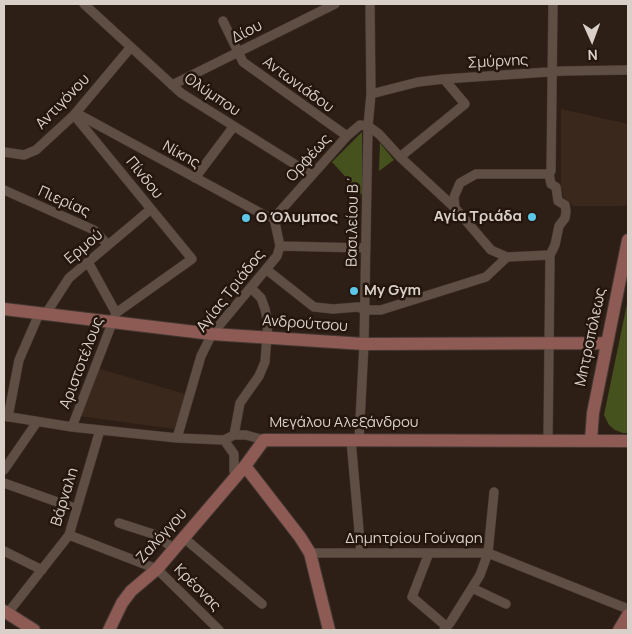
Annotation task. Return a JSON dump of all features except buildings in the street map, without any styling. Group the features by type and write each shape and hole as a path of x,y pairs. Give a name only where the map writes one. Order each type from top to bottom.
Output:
{"street":[{"name":"Ολύμπου","path":"85,4 181,93 312,175"},
{"name":"Δίου","path":"172,85 335,4"},
{"name":"Βασιλείου Β΄","path":"361,553 355,440 364,344 368,126 371,94 370,4"},
{"path":"548,440 550,255 566,211 565,205 558,201 556,187 551,184 549,174 551,171 553,4"},
{"path":"223,21 237,53"},
{"name":"Αντιγόνου","path":"4,152 24,155 36,150 75,114 131,47"},
{"name":"Αντωνιάδου","path":"237,53 243,62 347,136"},
{"name":"Σμύρνης","path":"371,94 418,82 444,79 553,72 628,70"},
{"path":"400,158 465,104 444,79"},
{"name":"Νίκης","path":"75,114 266,216 274,218"},
{"name":"Πίνδου","path":"75,114 192,259"},
{"path":"195,178 234,126"},
{"name":"Ορφέως","path":"274,218 347,136 360,126 368,126"},
{"path":"368,126 379,134 400,158 456,208 491,250 507,256 550,255"},
{"path":"456,208 454,197 460,183 476,174 549,174"},
{"name":"Πιερίας","path":"4,190 94,230 108,245"},
{"name":"Ερμού","path":"6,416 19,360 42,314 69,278 151,209"},
{"name":"Αγίας Τριάδος","path":"178,438 201,356 212,334 277,256 280,246 274,218"},
{"name":"Μητροπόλεως","path":"591,440 593,413 628,240"},
{"path":"280,246 366,248"},
{"path":"266,270 314,306 333,309 358,307 365,310 381,310 486,277 507,256"},
{"name":"Αριστοτέλους","path":"72,427 114,317 192,259"},
{"path":"88,262 114,317"},
{"path":"6,416 72,427 178,438 224,440 234,435 240,403 265,362 268,338 266,309 260,298 251,288"},
{"name":"Ανδρούτσου","path":"4,309 42,314 114,317 212,334 364,344 606,344"},
{"path":"4,470 37,422"},
{"name":"Βάρναλη","path":"6,613 69,535 100,430"},
{"name":"Μεγάλου Αλεξάνδρου","path":"234,435 246,435 264,440 628,441"},
{"path":"224,440 234,454 234,471 241,470 300,537 310,553 328,630"},
{"name":"Ζαλόγγου","path":"109,630 122,603 131,591 157,569 264,440"},
{"path":"4,483 77,509"},
{"path":"429,553 412,597 445,628 480,575 488,553 494,492"},
{"path":"119,523 156,535 174,548"},
{"name":"Κρέσνας","path":"69,535 157,569 219,630"},
{"path":"184,538 262,604"},
{"path":"4,550 42,570"},
{"name":"Δημητρίου Γούναρη","path":"310,553 488,553 628,609"},
{"path":"472,588 506,604"},
{"path":"6,613 34,630"},
{"path":"619,630 628,615"}],"shaded area":[{"path":"561,109 628,124 628,204 623,206 573,206 564,198 561,188"},
{"path":"97,368 185,394 174,429 79,416"}],"green space":[{"path":"362,132 362,195 332,162"},
{"path":"380,143 394,160 379,171"},
{"path":"628,299 628,433 623,433 609,425 604,415"}],"place":[{"name":"Αγία Τριάδα","path":"532,217"},
{"name":"Ο Όλυμπος","path":"246,218"},
{"name":"My Gym","path":"354,291"}]}
